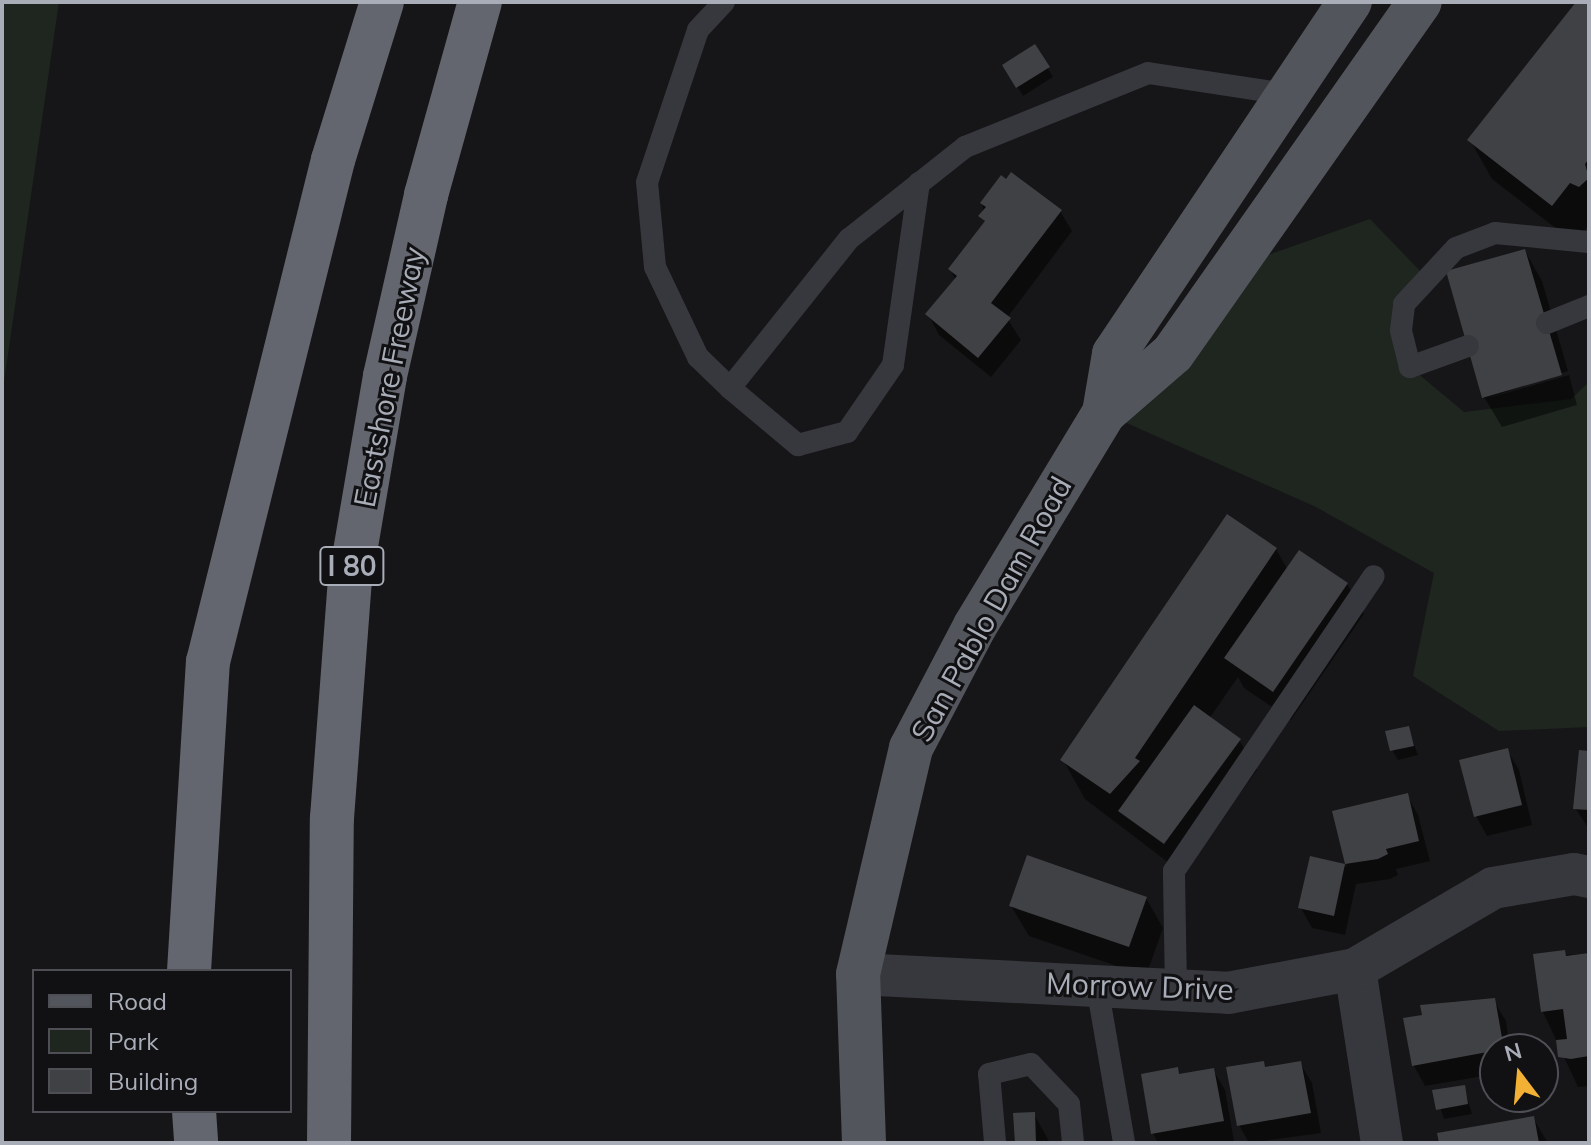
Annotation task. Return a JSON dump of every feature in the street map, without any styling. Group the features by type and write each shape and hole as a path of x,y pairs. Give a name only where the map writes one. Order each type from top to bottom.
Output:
{"highway":[{"path":"189,969 208,662 333,160 382,2"},
{"name":"Eastshore Freeway","path":"329,1143 332,818 350,581 385,376 426,195 480,2"},
{"path":"194,1113 196,1143"}],"main road":[{"name":"San Pablo Dam Road","path":"1104,413 1114,354 1350,2"},
{"name":"San Pablo Dam Road","path":"864,1143 858,974 911,748 975,626 1104,413 1173,353 1420,2"}],"street":[{"name":"Morrow Drive","path":"858,974 1228,993 1355,969 1493,888 1574,874 1589,877"},
{"path":"1355,969 1382,1143"}],"lane":[{"path":"724,2 698,30 647,182 655,267 698,357 798,445 847,432 893,365 919,183"},
{"path":"730,388 849,239 965,147 1148,73 1286,94"},
{"path":"1468,346 1410,367 1401,330 1404,304 1456,248 1495,233 1589,242"},
{"path":"1547,323 1589,306"},
{"path":"1176,990 1174,871 1374,576"},
{"path":"1097,986 1124,1143"},
{"path":"995,1142 989,1074 1031,1064 1069,1104 1073,1143"}],"green space":[{"path":"2,2 59,2 2,396"},
{"path":"1370,219 1425,276 1404,304 1410,367 1464,412 1571,399 1589,382 1589,727 1499,731 1413,676 1434,573 1316,507 1104,413 1237,266"}],"building":[{"path":"1576,2 1589,2 1589,159 1585,164 1589,178 1579,187 1570,183 1552,206 1467,140"},
{"path":"1035,44 1050,67 1016,88 1002,65"},
{"path":"1011,172 1062,210 991,303 1011,318 978,358 925,314 957,276 948,269 985,221 978,216 986,207 980,203 1001,175 1006,179"},
{"path":"1525,249 1562,375 1482,398 1446,271"},
{"path":"1227,514 1277,548 1135,758 1140,761 1110,794 1060,760"},
{"path":"1299,550 1348,583 1273,692 1224,658"},
{"path":"1194,705 1241,739 1164,844 1118,811"},
{"path":"1409,726 1414,746 1390,751 1385,731"},
{"path":"1508,748 1522,805 1474,817 1459,760"},
{"path":"1579,750 1589,751 1589,810 1573,809"},
{"path":"1408,793 1419,841 1386,849 1388,854 1378,859 1345,864 1332,811"},
{"path":"1027,855 1147,897 1129,947 1009,906"},
{"path":"1310,856 1345,864 1334,916 1298,908"},
{"path":"1565,950 1566,956 1589,953 1589,1056 1559,1057 1559,1040 1567,1039 1563,1009 1541,1012 1533,954"},
{"path":"1495,998 1501,1033 1479,1033 1479,1054 1412,1066 1403,1018 1422,1015 1420,1005"},
{"path":"1264,1061 1265,1067 1301,1061 1311,1113 1237,1126 1226,1067"},
{"path":"1178,1067 1179,1074 1214,1068 1224,1121 1151,1134 1141,1074"},
{"path":"1465,1085 1468,1104 1436,1110 1432,1090"},
{"path":"1035,1112 1036,1143 1015,1143 1013,1113"},
{"path":"1534,1116 1539,1143 1439,1143 1437,1133"}]}
